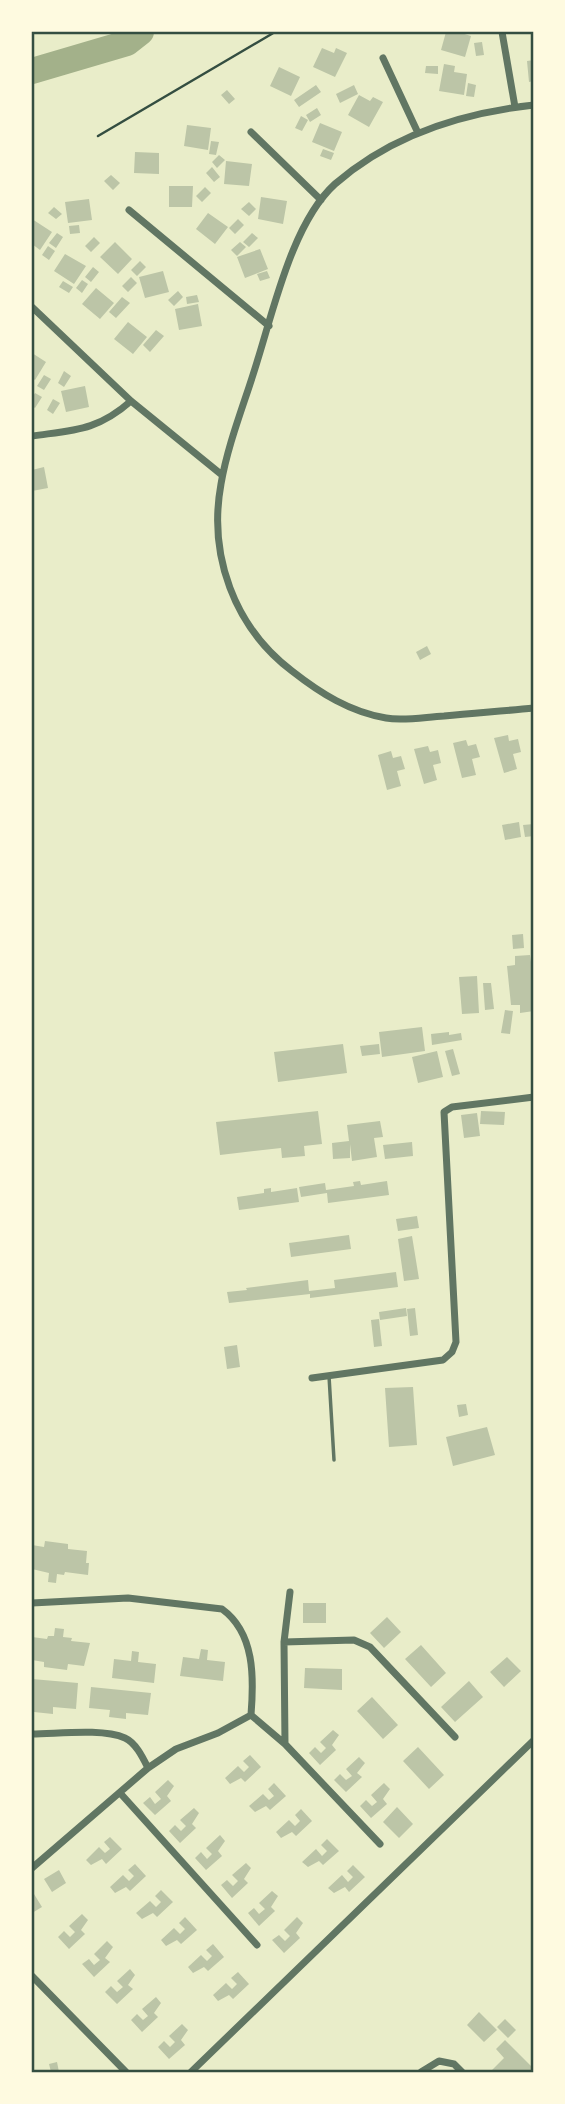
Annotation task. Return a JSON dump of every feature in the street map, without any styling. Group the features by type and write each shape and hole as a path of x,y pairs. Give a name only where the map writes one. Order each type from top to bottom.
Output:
{"street":[{"path":"502,32 515,107"},
{"path":"383,58 418,133"},
{"path":"534,105 450,120 418,133 370,158 334,185 321,200 299,235 222,475 219,509 220,554 230,589 245,621 264,648 317,691 355,710 387,718 534,708"},
{"path":"251,132 321,200"},
{"path":"129,210 269,326"},
{"path":"32,307 131,401 222,475"},
{"path":"32,436 100,424 131,401"},
{"path":"313,1378 443,1360 452,1352 456,1342 444,1112 452,1107 534,1097"},
{"path":"285,1744 284,1642 290,1592"},
{"path":"32,1603 128,1598 222,1609 233,1617 246,1639 253,1681 251,1716"},
{"path":"284,1642 354,1640 363,1643 370,1647 456,1737"},
{"path":"251,1716 285,1744 380,1844"},
{"path":"32,1868 148,1768 176,1749 218,1733 251,1716"},
{"path":"32,1734 102,1734 126,1739 140,1753 148,1768"},
{"path":"191,2073 534,1740"},
{"path":"121,1794 257,1945"},
{"path":"32,1976 36,1984 126,2073"},
{"path":"421,2073 439,2061 454,2064 462,2073"}],"lane":[{"path":"329,1376 334,1460"}],"path":[{"path":"98,136 275,32"}],"building":[{"path":"446,32 471,36 465,57 441,50"},
{"path":"482,42 484,55 476,56 474,43"},
{"path":"322,48 334,53 336,48 347,53 335,77 313,67"},
{"path":"534,60 534,81 529,82 527,61"},
{"path":"444,64 455,66 454,72 467,74 464,95 439,91"},
{"path":"426,66 438,66 438,74 425,73"},
{"path":"279,67 300,77 291,96 270,86"},
{"path":"468,83 476,85 474,97 466,96"},
{"path":"316,85 321,92 299,107 294,100"},
{"path":"354,85 358,94 340,103 336,94"},
{"path":"227,90 235,99 229,104 221,95"},
{"path":"359,95 370,101 373,97 383,102 369,127 348,115"},
{"path":"317,108 321,115 310,122 306,115"},
{"path":"301,116 308,120 302,131 295,128"},
{"path":"320,123 342,132 334,151 312,142"},
{"path":"187,125 211,128 208,150 184,146"},
{"path":"211,141 219,142 216,155 209,154"},
{"path":"323,149 334,153 331,160 320,156"},
{"path":"135,152 159,153 159,174 134,173"},
{"path":"219,155 225,160 217,168 212,162"},
{"path":"226,161 252,164 249,186 224,184"},
{"path":"212,167 220,177 214,182 206,173"},
{"path":"111,175 120,183 113,190 104,181"},
{"path":"169,186 193,186 192,207 169,207"},
{"path":"205,187 211,193 202,202 196,196"},
{"path":"261,197 287,201 283,224 258,219"},
{"path":"89,199 92,220 68,223 65,202"},
{"path":"249,202 256,209 249,216 241,209"},
{"path":"54,207 62,214 56,219 48,213"},
{"path":"208,213 228,227 215,244 196,229"},
{"path":"32,219 52,232 40,250 32,244"},
{"path":"238,219 244,225 235,234 229,228"},
{"path":"79,225 80,233 70,234 69,226"},
{"path":"57,233 63,237 56,248 49,243"},
{"path":"252,233 258,238 249,247 243,242"},
{"path":"94,237 100,243 91,252 85,246"},
{"path":"115,242 132,259 118,274 100,257"},
{"path":"240,242 246,247 237,256 231,250"},
{"path":"48,246 55,251 49,260 42,255"},
{"path":"260,249 268,269 245,278 237,257"},
{"path":"65,254 86,266 74,284 54,271"},
{"path":"140,261 146,267 137,276 131,270"},
{"path":"93,267 99,272 91,282 85,277"},
{"path":"163,271 169,292 145,298 139,277"},
{"path":"267,271 270,278 260,281 257,274"},
{"path":"131,277 137,283 128,292 122,286"},
{"path":"82,280 88,284 82,293 76,288"},
{"path":"63,281 73,287 69,293 59,287"},
{"path":"96,288 114,303 100,319 82,304"},
{"path":"178,291 183,297 174,306 168,300"},
{"path":"197,295 199,302 187,304 186,297"},
{"path":"122,297 130,303 116,318 109,312"},
{"path":"198,304 202,326 179,330 175,309"},
{"path":"128,322 147,337 133,354 114,339"},
{"path":"156,330 164,336 150,352 143,345"},
{"path":"32,353 46,362 35,380 32,378"},
{"path":"64,371 71,376 64,387 58,383"},
{"path":"44,375 51,379 44,390 37,386"},
{"path":"85,386 89,407 66,412 61,391"},
{"path":"35,393 42,397 35,408 32,406 32,398"},
{"path":"53,399 60,403 53,414 47,410"},
{"path":"44,467 48,488 32,491 32,470"},
{"path":"427,646 431,654 420,660 416,652"},
{"path":"508,735 509,741 518,739 521,752 513,754 517,769 504,773 494,738"},
{"path":"466,740 468,746 476,744 480,757 472,759 476,775 462,778 453,743"},
{"path":"428,746 430,752 438,750 441,763 433,765 437,780 424,784 414,749"},
{"path":"391,751 393,758 401,756 405,769 397,771 401,786 387,790 378,755"},
{"path":"519,822 521,837 505,840 502,825"},
{"path":"534,824 534,836 525,837 523,825"},
{"path":"523,934 524,948 513,949 512,935"},
{"path":"530,955 531,962 534,962 534,1011 520,1013 520,1005 511,1005 507,966 515,965 515,956"},
{"path":"477,976 479,1013 462,1014 459,977"},
{"path":"483,983 491,983 494,1009 485,1010"},
{"path":"505,1010 513,1011 510,1034 501,1033"},
{"path":"422,1027 425,1051 382,1057 379,1032"},
{"path":"449,1032 449,1035 461,1033 462,1040 432,1045 431,1034"},
{"path":"343,1044 347,1073 278,1082 274,1052"},
{"path":"379,1044 380,1054 362,1056 360,1046"},
{"path":"453,1049 460,1074 452,1076 445,1051"},
{"path":"437,1051 443,1077 418,1083 412,1057"},
{"path":"318,1111 322,1144 304,1146 305,1156 282,1158 281,1148 220,1155 216,1122"},
{"path":"481,1111 505,1112 504,1125 480,1124"},
{"path":"477,1113 480,1136 464,1138 461,1115"},
{"path":"380,1121 383,1137 374,1138 377,1157 352,1161 350,1144 350,1158 333,1159 332,1143 349,1141 347,1125"},
{"path":"412,1142 413,1156 385,1159 383,1145"},
{"path":"360,1181 361,1185 387,1181 389,1195 328,1203 327,1193 301,1197 299,1187 325,1183 326,1190 354,1186 353,1182"},
{"path":"271,1188 271,1192 297,1188 299,1202 239,1210 237,1197 264,1193 264,1189"},
{"path":"417,1216 419,1228 398,1231 396,1219"},
{"path":"349,1235 351,1249 291,1257 289,1243"},
{"path":"412,1236 419,1279 404,1281 398,1239"},
{"path":"396,1272 398,1287 310,1298 310,1294 229,1303 227,1292 308,1280 309,1291 335,1288 334,1280"},
{"path":"406,1308 407,1316 380,1320 379,1312"},
{"path":"415,1308 418,1335 410,1336 407,1309"},
{"path":"379,1319 382,1346 374,1347 371,1320"},
{"path":"237,1345 240,1367 227,1369 224,1347"},
{"path":"413,1387 417,1445 389,1447 385,1388"},
{"path":"466,1404 468,1415 459,1417 457,1405"},
{"path":"487,1427 495,1455 453,1466 446,1437"},
{"path":"45,1541 68,1544 68,1549 87,1551 88,1575 65,1572 64,1575 57,1574 56,1583 48,1582 49,1573 32,1569 32,1545 44,1547"},
{"path":"303,1603 326,1603 326,1623 303,1623"},
{"path":"387,1617 401,1632 384,1648 370,1633"},
{"path":"55,1628 64,1629 63,1637 72,1638 71,1641 90,1643 84,1666 68,1664 67,1670 44,1667 44,1662 32,1660 32,1637 47,1639 48,1636 54,1636"},
{"path":"421,1645 446,1673 431,1687 405,1659"},
{"path":"201,1649 208,1650 207,1660 225,1662 223,1681 180,1676 183,1657 199,1659"},
{"path":"132,1651 139,1652 138,1662 156,1664 154,1683 112,1678 114,1659 131,1661"},
{"path":"507,1657 521,1671 504,1687 490,1672"},
{"path":"305,1668 342,1669 342,1690 304,1688"},
{"path":"32,1679 78,1683 76,1709 53,1707 53,1714 34,1712"},
{"path":"469,1681 483,1697 455,1722 441,1707"},
{"path":"91,1687 151,1693 148,1715 126,1713 126,1719 109,1717 110,1710 89,1708"},
{"path":"372,1697 398,1725 383,1739 357,1711"},
{"path":"333,1730 339,1735 332,1745 336,1750 320,1765 309,1753 315,1747 321,1753 326,1748 320,1742"},
{"path":"418,1747 444,1775 429,1789 403,1761"},
{"path":"250,1755 261,1767 245,1782 241,1778 230,1784 225,1778 238,1766 244,1772 249,1767 243,1761"},
{"path":"359,1757 365,1763 357,1773 362,1777 346,1792 334,1780 340,1774 346,1780 352,1776 346,1769"},
{"path":"168,1780 174,1786 167,1796 171,1801 155,1815 143,1803 150,1797 155,1804 161,1799 155,1792"},
{"path":"274,1783 286,1796 270,1810 266,1806 255,1812 249,1806 263,1794 269,1800 274,1796 268,1789"},
{"path":"384,1783 390,1789 383,1799 387,1804 371,1818 360,1806 366,1800 372,1806 377,1802 371,1795"},
{"path":"397,1807 413,1824 399,1838 383,1822"},
{"path":"194,1808 199,1813 192,1824 196,1828 180,1843 169,1831 175,1825 181,1831 186,1826 180,1820"},
{"path":"301,1809 312,1821 296,1836 292,1832 281,1838 276,1832 289,1820 295,1826 300,1821 295,1815"},
{"path":"220,1835 225,1841 218,1851 222,1856 206,1870 195,1858 201,1852 207,1859 212,1854 206,1848"},
{"path":"110,1837 122,1849 106,1864 102,1859 91,1865 86,1860 99,1847 105,1853 110,1849 104,1842"},
{"path":"327,1839 339,1851 323,1865 319,1861 308,1867 302,1862 316,1849 322,1856 327,1851 321,1845"},
{"path":"246,1863 251,1868 244,1879 248,1883 232,1898 221,1885 227,1880 233,1886 238,1881 232,1875"},
{"path":"135,1864 146,1876 130,1891 126,1887 115,1893 110,1887 123,1875 129,1881 134,1876 128,1870"},
{"path":"353,1865 365,1877 349,1892 345,1887 334,1893 328,1888 342,1875 348,1882 353,1877 347,1871"},
{"path":"59,1870 66,1883 52,1892 44,1879"},
{"path":"161,1890 173,1902 157,1917 153,1913 142,1919 136,1913 150,1901 156,1907 161,1902 155,1896"},
{"path":"272,1891 278,1896 271,1907 275,1911 259,1926 248,1913 254,1908 259,1914 265,1909 259,1903"},
{"path":"34,1894 42,1907 32,1913 32,1895"},
{"path":"82,1914 88,1920 81,1930 85,1934 69,1949 58,1937 64,1931 70,1937 75,1932 69,1926"},
{"path":"185,1917 197,1930 181,1944 177,1940 166,1946 161,1940 174,1928 180,1934 185,1929 179,1923"},
{"path":"297,1917 303,1923 296,1933 300,1938 284,1953 272,1940 279,1935 285,1941 290,1936 284,1930"},
{"path":"107,1941 113,1947 105,1958 110,1962 94,1977 82,1964 89,1959 94,1965 100,1960 94,1954"},
{"path":"213,1944 224,1957 208,1971 204,1967 193,1973 188,1967 201,1955 207,1961 212,1956 206,1950"},
{"path":"130,1969 135,1975 128,1985 133,1989 117,2004 105,1992 111,1986 117,1992 123,1987 117,1981"},
{"path":"238,1972 249,1984 233,1999 229,1995 218,2001 213,1995 226,1983 232,1989 237,1984 231,1978"},
{"path":"156,1997 161,2003 154,2013 158,2017 142,2032 131,2020 137,2014 143,2020 148,2016 142,2009"},
{"path":"479,2012 497,2030 484,2042 467,2025"},
{"path":"505,2019 516,2030 508,2038 497,2027"},
{"path":"182,2024 188,2030 181,2040 185,2045 169,2059 158,2047 164,2041 170,2047 175,2042 169,2036"},
{"path":"505,2040 534,2072 490,2072 504,2058 496,2049"},
{"path":"57,2062 59,2072 51,2072 49,2064"}],"waterway":[{"path":"32,71 127,43 141,32"}]}
